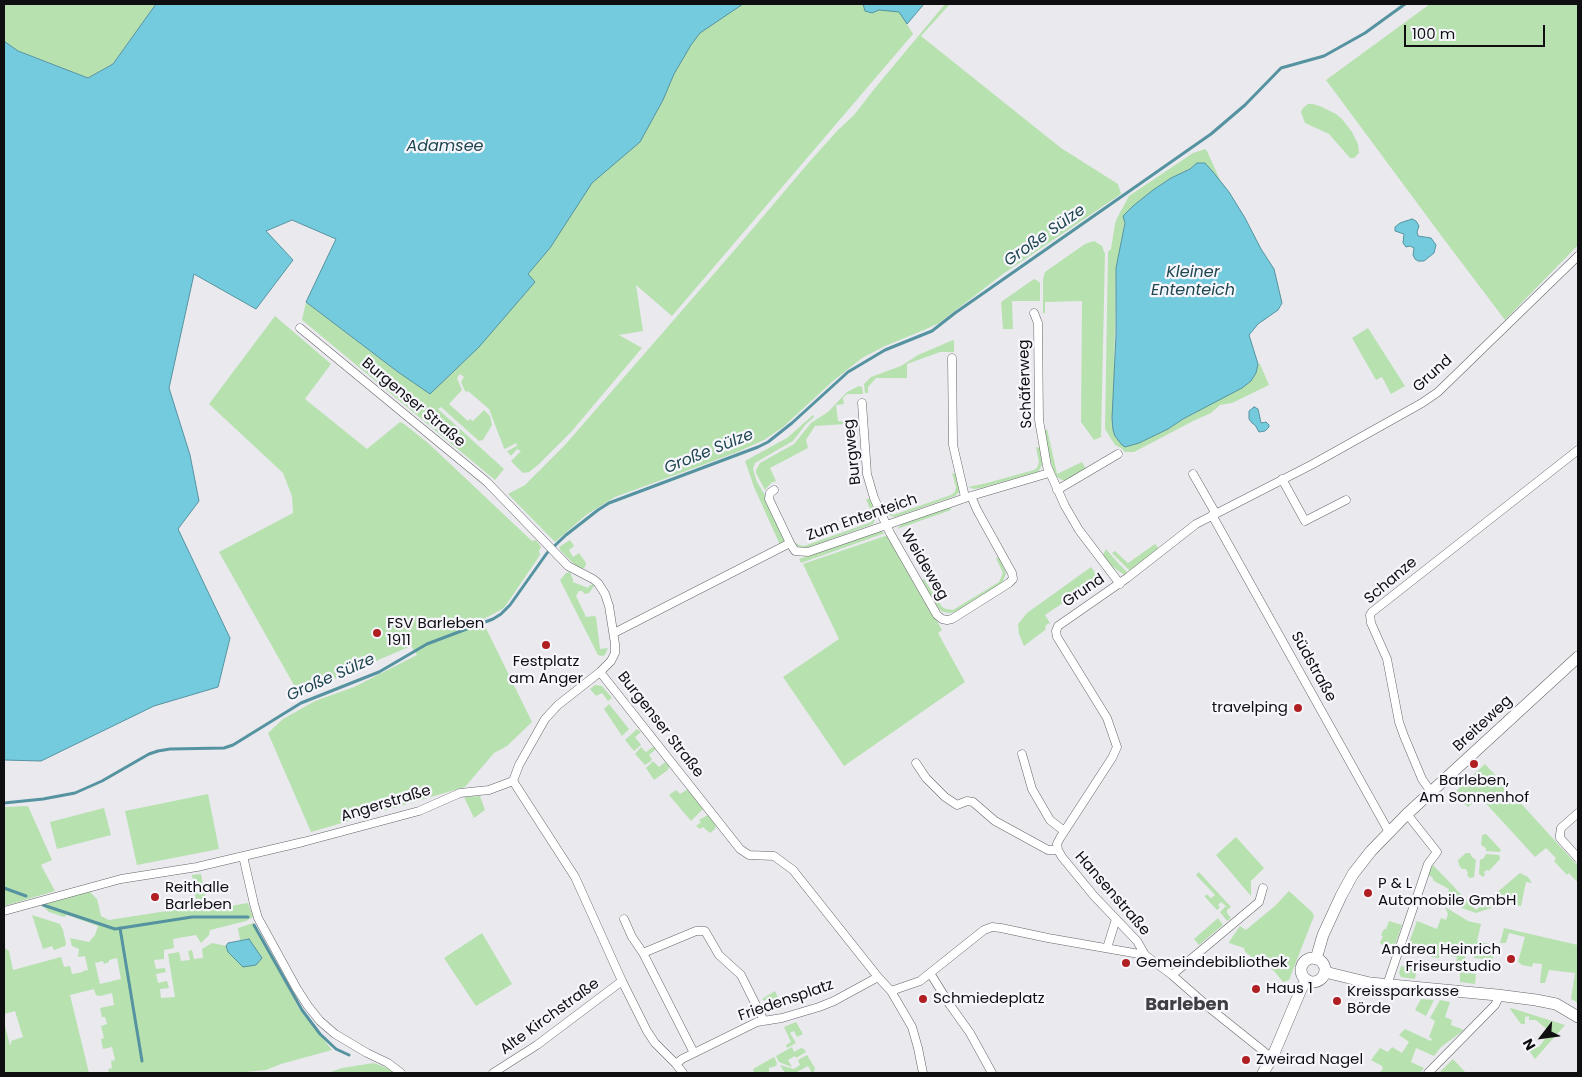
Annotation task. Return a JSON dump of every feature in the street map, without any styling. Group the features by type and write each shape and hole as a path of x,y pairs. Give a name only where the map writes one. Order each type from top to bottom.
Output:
{"street":[{"name":"Grund","path":"1056,631 1058,626 1064,621 1120,584 1188,530 1214,514 1392,421 1426,401 1578,256"},
{"name":"Schäferweg","path":"1034,314 1038,323 1039,420 1050,473 1057,490 1080,530 1120,584"},
{"name":"Burgenser Straße","path":"300,328 487,482 570,568 593,579 603,589 609,606 614,633 615,653 611,661 600,672 740,849 749,854 774,856 786,864 802,880 891,991 912,1027 923,1073"},
{"path":"952,358 953,445 968,497"},
{"name":"Burgweg","path":"862,403 867,474 874,498 886,525"},
{"name":"Schanze","path":"1431,792 1422,779 1399,722 1387,660 1371,624 1370,615 1578,450"},
{"path":"1057,490 1118,454"},
{"name":"Zum Ententeich","path":"614,633 790,544 796,551 808,552 968,497 1050,473"},
{"name":"Südstraße","path":"1193,474 1389,832"},
{"path":"1282,479 1305,521 1346,500"},
{"path":"774,490 770,493 769,500 790,544"},
{"name":"Weideweg","path":"886,525 937,615 942,619 952,619 1013,579 1012,573 968,497"},
{"name":"Hansenstraße","path":"1056,631 1061,644 1107,718 1117,747 1112,758 1064,831 1057,844 1058,850 1082,882 1137,941 1145,955"},
{"name":"Breiteweg","path":"1263,1073 1272,1058 1302,987 1307,980 1302,973 1303,965 1308,959 1316,959 1323,935 1344,889 1365,858 1407,814 1578,657"},
{"path":"600,672 558,705 545,719 519,765 513,781 575,876 647,1032 683,1073"},
{"path":"1022,754 1032,789 1050,820 1064,831"},
{"name":"Hansenstraße","path":"916,763 926,778 945,797 957,805 967,801 973,802 994,821 1048,850 1058,850"},
{"name":"Angerstraße","path":"4,911 121,879 197,867 303,842 409,814 460,793 489,790 513,781"},
{"path":"1578,812 1561,828 1560,834 1560,838 1578,858"},
{"path":"1387,985 1428,864 1438,852 1407,814"},
{"path":"243,856 258,918 308,1006 320,1021 335,1034 388,1063 401,1073"},
{"path":"1172,975 1259,902 1263,888"},
{"path":"624,918 632,937 643,953 694,1053"},
{"path":"1107,948 1116,919"},
{"path":"891,991 920,981 984,930 992,927 1001,928 1094,947 1145,955 1272,1058"},
{"path":"643,953 696,931 705,931 719,955 741,975 764,1021"},
{"path":"1307,980 1318,981 1325,972 1323,964 1316,959"},
{"path":"1325,972 1351,979 1387,985 1500,995 1556,1004 1578,1017"},
{"path":"930,973 970,1034 992,1073"},
{"name":"Friedensplatz","path":"676,1064 682,1059 757,1022 782,1018 828,1004 878,977"},
{"name":"Alte Kirchstraße","path":"494,1073 538,1045 622,981"},
{"path":"1428,1073 1495,1005 1500,995"}],"green space":[{"path":"4,4 156,4 113,64 88,78 18,51 4,41"},
{"path":"693,4 924,4 907,24 913,34 672,316 636,285 643,331 619,335 642,348 571,432 529,472 523,473 511,461 521,451 517,449 511,456 507,451 517,446 516,443 504,448 489,409 468,391 466,392 461,382 464,377 460,374 457,378 462,390 449,404 468,421 470,419 473,421 484,410 490,416 492,425 483,440 479,441 441,407 438,409 504,469 495,480 302,320 306,302 398,372"},
{"path":"945,4 950,4 921,36 1061,148 1118,184 1121,194 1003,274 939,323 862,358 833,381 783,427 764,440 735,453 615,497 586,515 555,542 508,494 525,485 565,445 811,160 854,115"},
{"path":"1430,4 1578,4 1578,245 1505,320 1326,80"},
{"path":"1308,104 1322,107 1342,119 1358,144 1359,153 1354,158 1350,158 1329,134 1305,123 1301,112"},
{"name":"Kleiner Ententeich","path":"1205,149 1207,151 1220,180 1245,218 1274,269 1282,303 1278,310 1258,324 1249,335 1258,364 1260,364 1269,385 1232,403 1220,405 1211,413 1134,452 1125,452 1115,445 1105,429 1108,252 1111,249 1117,218 1129,196 1193,153","holes":["1133,206 1197,412 1168,429 1113,430 1116,268 1125,214"]},
{"path":"1094,241 1102,246 1105,254 1101,437 1094,440 1081,422 1082,301 1045,302 1045,313 1043,313 1043,279 1045,272 1085,244"},
{"path":"1034,279 1040,283 1040,301 1012,301 1013,329 1003,329 1001,302"},
{"name":"FSV Barleben 1911","path":"275,316 331,364 305,399 367,449 400,422 404,424 428,443 532,541 536,540 541,547 540,555 504,608 482,620 532,722 507,746 494,753 465,787 311,832 268,733 283,719 315,701 354,687 417,655 411,646 299,694 219,552 293,513 292,496 283,473 209,404"},
{"path":"1368,328 1405,386 1391,394 1382,377 1376,380 1352,338"},
{"path":"953,340 954,352 940,352 907,364 907,378 876,378 868,387 868,393 865,393 864,384 871,377 901,366 918,355"},
{"path":"859,386 862,387 863,394 847,394 843,398 844,404 836,405 838,421 846,422 846,424 815,426 806,440 808,448 770,468 776,481 771,483 765,490 756,473 760,463 794,444 811,423 828,412 847,392"},
{"path":"813,415 814,417 793,441 755,463 753,469 757,482 765,495 785,541 780,545 754,487 745,461 787,438"},
{"path":"1047,429 1057,474 1082,462 1086,469 1067,480 1057,477 1053,469 1044,431"},
{"path":"1036,447 1040,448 1043,462 1037,472 981,488 974,489 968,487 1034,470 1039,462"},
{"path":"952,473 956,474 959,484 959,492 955,496 895,517 885,514 880,504 882,503 888,513 893,515 951,495 955,492 956,487"},
{"path":"866,499 870,499 877,516 873,524 809,547 801,548 796,545 796,543 804,546 871,522 872,514"},
{"path":"950,507 951,510 897,529 903,523"},
{"path":"880,531 885,533 801,563 799,559"},
{"path":"888,535 942,630 938,633 965,682 844,766 783,677 839,639 803,564"},
{"path":"570,540 574,546 569,550 573,557 579,553 586,563 582,569 577,567 559,547"},
{"path":"1155,544 1159,549 1130,571 1112,553 1115,551 1128,563"},
{"path":"1106,549 1128,573 1126,575 1109,564 1103,555"},
{"path":"999,557 1006,573 1002,584 956,612 943,612 938,608 922,580 924,579 942,607 953,610 999,582 1003,573 996,558"},
{"path":"1091,567 1104,584 1098,586 1091,584 1045,615 1050,623 1046,625 1045,630 1024,646 1019,634 1018,624 1027,613"},
{"path":"570,572 573,582 588,588 590,585 595,585 589,593 585,594 579,591 576,596 586,617 596,617 600,649 608,648 605,655 598,655 560,580 566,573"},
{"path":"595,685 602,686 612,698 608,701 602,693 596,696 590,689"},
{"path":"609,704 629,729 622,736 604,709"},
{"path":"637,729 641,732 635,737 641,745 634,751 625,740"},
{"path":"641,747 646,752 653,747 656,749 649,755 652,759 651,761 645,765 635,754"},
{"path":"652,762 659,767 665,762 669,766 668,770 654,780 646,768"},
{"path":"1485,764 1578,866 1578,883 1569,873 1567,875 1554,861 1556,858 1546,848 1535,857 1480,797 1468,807 1453,794"},
{"path":"688,789 703,809 691,821 669,795 676,790 680,794"},
{"path":"208,794 219,849 137,865 125,811"},
{"path":"480,796 485,810 474,818 464,797"},
{"path":"28,806 52,860 41,865 55,891 4,906 4,807"},
{"path":"104,808 111,835 57,849 50,822"},
{"path":"708,815 716,826 710,833 703,827 700,829 696,826 701,822 699,820"},
{"path":"1486,834 1501,850 1500,852 1486,851 1486,848 1481,845 1482,835"},
{"path":"1236,837 1264,868 1251,881 1251,896 1216,855"},
{"path":"1466,853 1470,853 1476,860 1474,877 1470,878 1467,875 1466,869 1462,869 1459,865 1458,860"},
{"path":"1486,854 1499,855 1500,859 1489,871 1484,872 1485,875 1483,877 1479,874 1480,860"},
{"path":"1433,865 1476,910 1520,873 1528,877 1532,883 1526,882 1521,906 1494,902 1491,908 1476,913 1462,908 1454,902 1447,895 1449,889 1434,881 1428,875"},
{"path":"1199,872 1231,907 1227,910 1227,913 1231,918 1227,921 1220,912 1226,906 1221,902 1217,910 1205,897 1206,894 1211,898 1215,895 1196,875"},
{"path":"201,874 208,910 248,903 253,917 246,921 210,930 209,935 201,943 196,935 173,939 174,948 164,950 164,959 154,960 156,969 165,968 166,972 156,974 158,983 167,981 169,988 160,989 161,998 175,997 168,954 179,952 181,961 190,960 188,951 192,950 194,959 203,958 202,949 212,943 226,946 228,952 243,967 249,939 240,940 238,928 253,923 300,1010 332,1050 266,1070 235,1073 109,1073 108,1069 112,1068 111,1061 115,1060 112,1047 103,1049 101,1039 104,1038 101,1026 107,1024 105,1017 102,1017 100,1008 114,1005 112,993 100,996 96,995 94,989 70,995 89,1073 4,1073 4,1022 10,1045 11,1041 23,1037 15,1011 4,1014 4,947 9,951 13,970 61,957 64,967 70,966 72,974 88,970 85,956 78,957 79,949 72,946 70,938 89,942 95,935 98,926 67,915 64,917 49,912 44,907 44,904 87,891 97,899 101,916 109,920 193,907 197,906 192,875","holes":["117,958 121,979 100,984 95,963 103,961 104,964 109,962 109,960"]},
{"path":"1289,891 1314,916 1289,980 1283,982 1274,971 1260,962 1256,962 1245,952 1244,948 1229,942 1240,926 1246,930 1276,905"},
{"path":"1445,907 1468,921 1481,924 1477,941 1494,945 1491,965 1484,963 1484,959 1474,958 1474,956 1467,955 1465,958 1464,972 1476,974 1475,984 1460,982 1460,972 1455,972 1457,957 1449,956 1449,952 1440,951 1439,958 1421,953 1421,949 1413,949 1412,953 1405,954 1417,921 1437,929 1441,918 1446,920 1448,914"},
{"path":"32,915 60,924 63,930 65,946 54,950 52,946 43,949"},
{"path":"1218,918 1223,925 1199,945 1194,939"},
{"path":"1389,921 1402,925 1395,945 1387,943 1386,948 1380,943 1383,936 1381,935"},
{"path":"1504,928 1578,945 1578,1003 1571,999 1575,973 1549,970 1545,983 1540,983 1542,964 1533,963 1532,967 1518,962 1525,937 1509,933 1506,943 1500,943"},
{"path":"482,933 512,984 476,1006 444,958"},
{"path":"1401,966 1417,968 1415,979 1401,977 1399,973"},
{"path":"775,991 783,1009 768,1003 769,1001 766,999 765,1001 762,999"},
{"path":"1421,999 1434,1000 1426,1016 1415,1010"},
{"path":"1440,1000 1450,1002 1445,1017 1452,1020 1451,1025 1464,1030 1441,1047 1434,1056 1416,1048 1411,1062 1424,1068 1420,1073 1379,1073 1383,1069 1382,1066 1371,1060 1380,1048 1388,1052 1392,1047 1402,1053 1409,1042 1399,1035 1405,1029 1431,1041 1432,1039 1429,1037 1435,1021 1430,1018"},
{"path":"1511,1008 1565,1025 1535,1059 1528,1049 1531,1046 1527,1040 1529,1039 1539,1047 1550,1032 1536,1020 1529,1020 1529,1016 1525,1017 1525,1024 1521,1024"},
{"path":"796,1022 803,1034 797,1037 794,1031 790,1033 796,1043 787,1048 786,1045 791,1042 784,1027"},
{"path":"792,1047 794,1052 801,1048 806,1052 788,1060 792,1067 779,1062 776,1056"},
{"path":"807,1055 815,1068 812,1073 808,1066 795,1073 785,1073 780,1065 794,1069 800,1065 798,1060"},
{"path":"774,1057 777,1063 776,1066 769,1068 769,1073 754,1073 753,1069"},
{"path":"1453,1059 1466,1073 1439,1073"},
{"path":"374,1063 396,1073 328,1073 342,1068"}],"water":[{"name":"Adamsee","path":"156,4 743,4 700,33 674,74 663,100 640,142 592,183 550,248 528,274 535,282 479,347 430,394 306,302 336,239 292,220 266,231 293,260 256,309 194,274 169,388 190,455 199,501 178,529 230,638 218,687 154,706 41,761 4,760 4,41 18,51 88,78 113,64"},
{"path":"863,4 924,4 907,24 899,12 879,10 872,13 865,11"},
{"name":"Kleiner Ententeich","path":"1197,163 1205,163 1213,172 1229,192 1245,218 1274,269 1282,303 1278,310 1258,324 1249,335 1258,364 1256,373 1251,381 1242,388 1168,429 1139,443 1125,447 1115,436 1112,418 1116,335 1116,268 1125,223 1123,216 1153,190"},
{"path":"1412,219 1419,226 1418,236 1431,238 1436,245 1434,253 1424,261 1415,259 1413,255 1414,248 1406,247 1403,243 1404,234 1395,231 1395,227 1400,223"},
{"path":"1254,407 1258,409 1261,423 1266,422 1269,425 1265,431 1259,432 1249,419 1249,411"},
{"path":"249,939 262,958 256,965 243,967 228,952 226,946 228,943"}],"waterway":[{"name":"Große Sülze","path":"4,803 75,793 158,751 224,748 233,745 301,703 379,672 427,644 493,619 510,605 547,553 566,535 598,510 609,503 768,442 792,423 848,372 885,350 932,331 1211,134 1245,105 1281,68 1324,56 1365,33 1405,4"},
{"path":"4,888 26,896"},
{"path":"43,905 115,929 192,917 248,917"},
{"path":"254,925 302,1010 320,1034 336,1049 349,1055"},
{"path":"120,928 142,1061"}],"place":[{"name":"FSV Barleben 1911","path":"377,633"},
{"name":"Festplatz am Anger","path":"546,645"},
{"name":"travelping","path":"1298,708"},
{"name":"Barleben, Am Sonnenhof","path":"1474,764"},
{"name":"P & L Automobile GmbH","path":"1368,893"},
{"name":"Reithalle Barleben","path":"155,897"},
{"name":"Andrea Heinrich Friseurstudio","path":"1511,959"},
{"name":"Gemeindebibliothek","path":"1126,963"},
{"name":"Haus 1","path":"1256,989"},
{"name":"Schmiedeplatz","path":"923,999"},
{"name":"Kreissparkasse Börde","path":"1337,1001"},
{"name":"Zweirad Nagel","path":"1246,1060"}],"district":[{"name":"Barleben","path":"1187,1005"}]}
